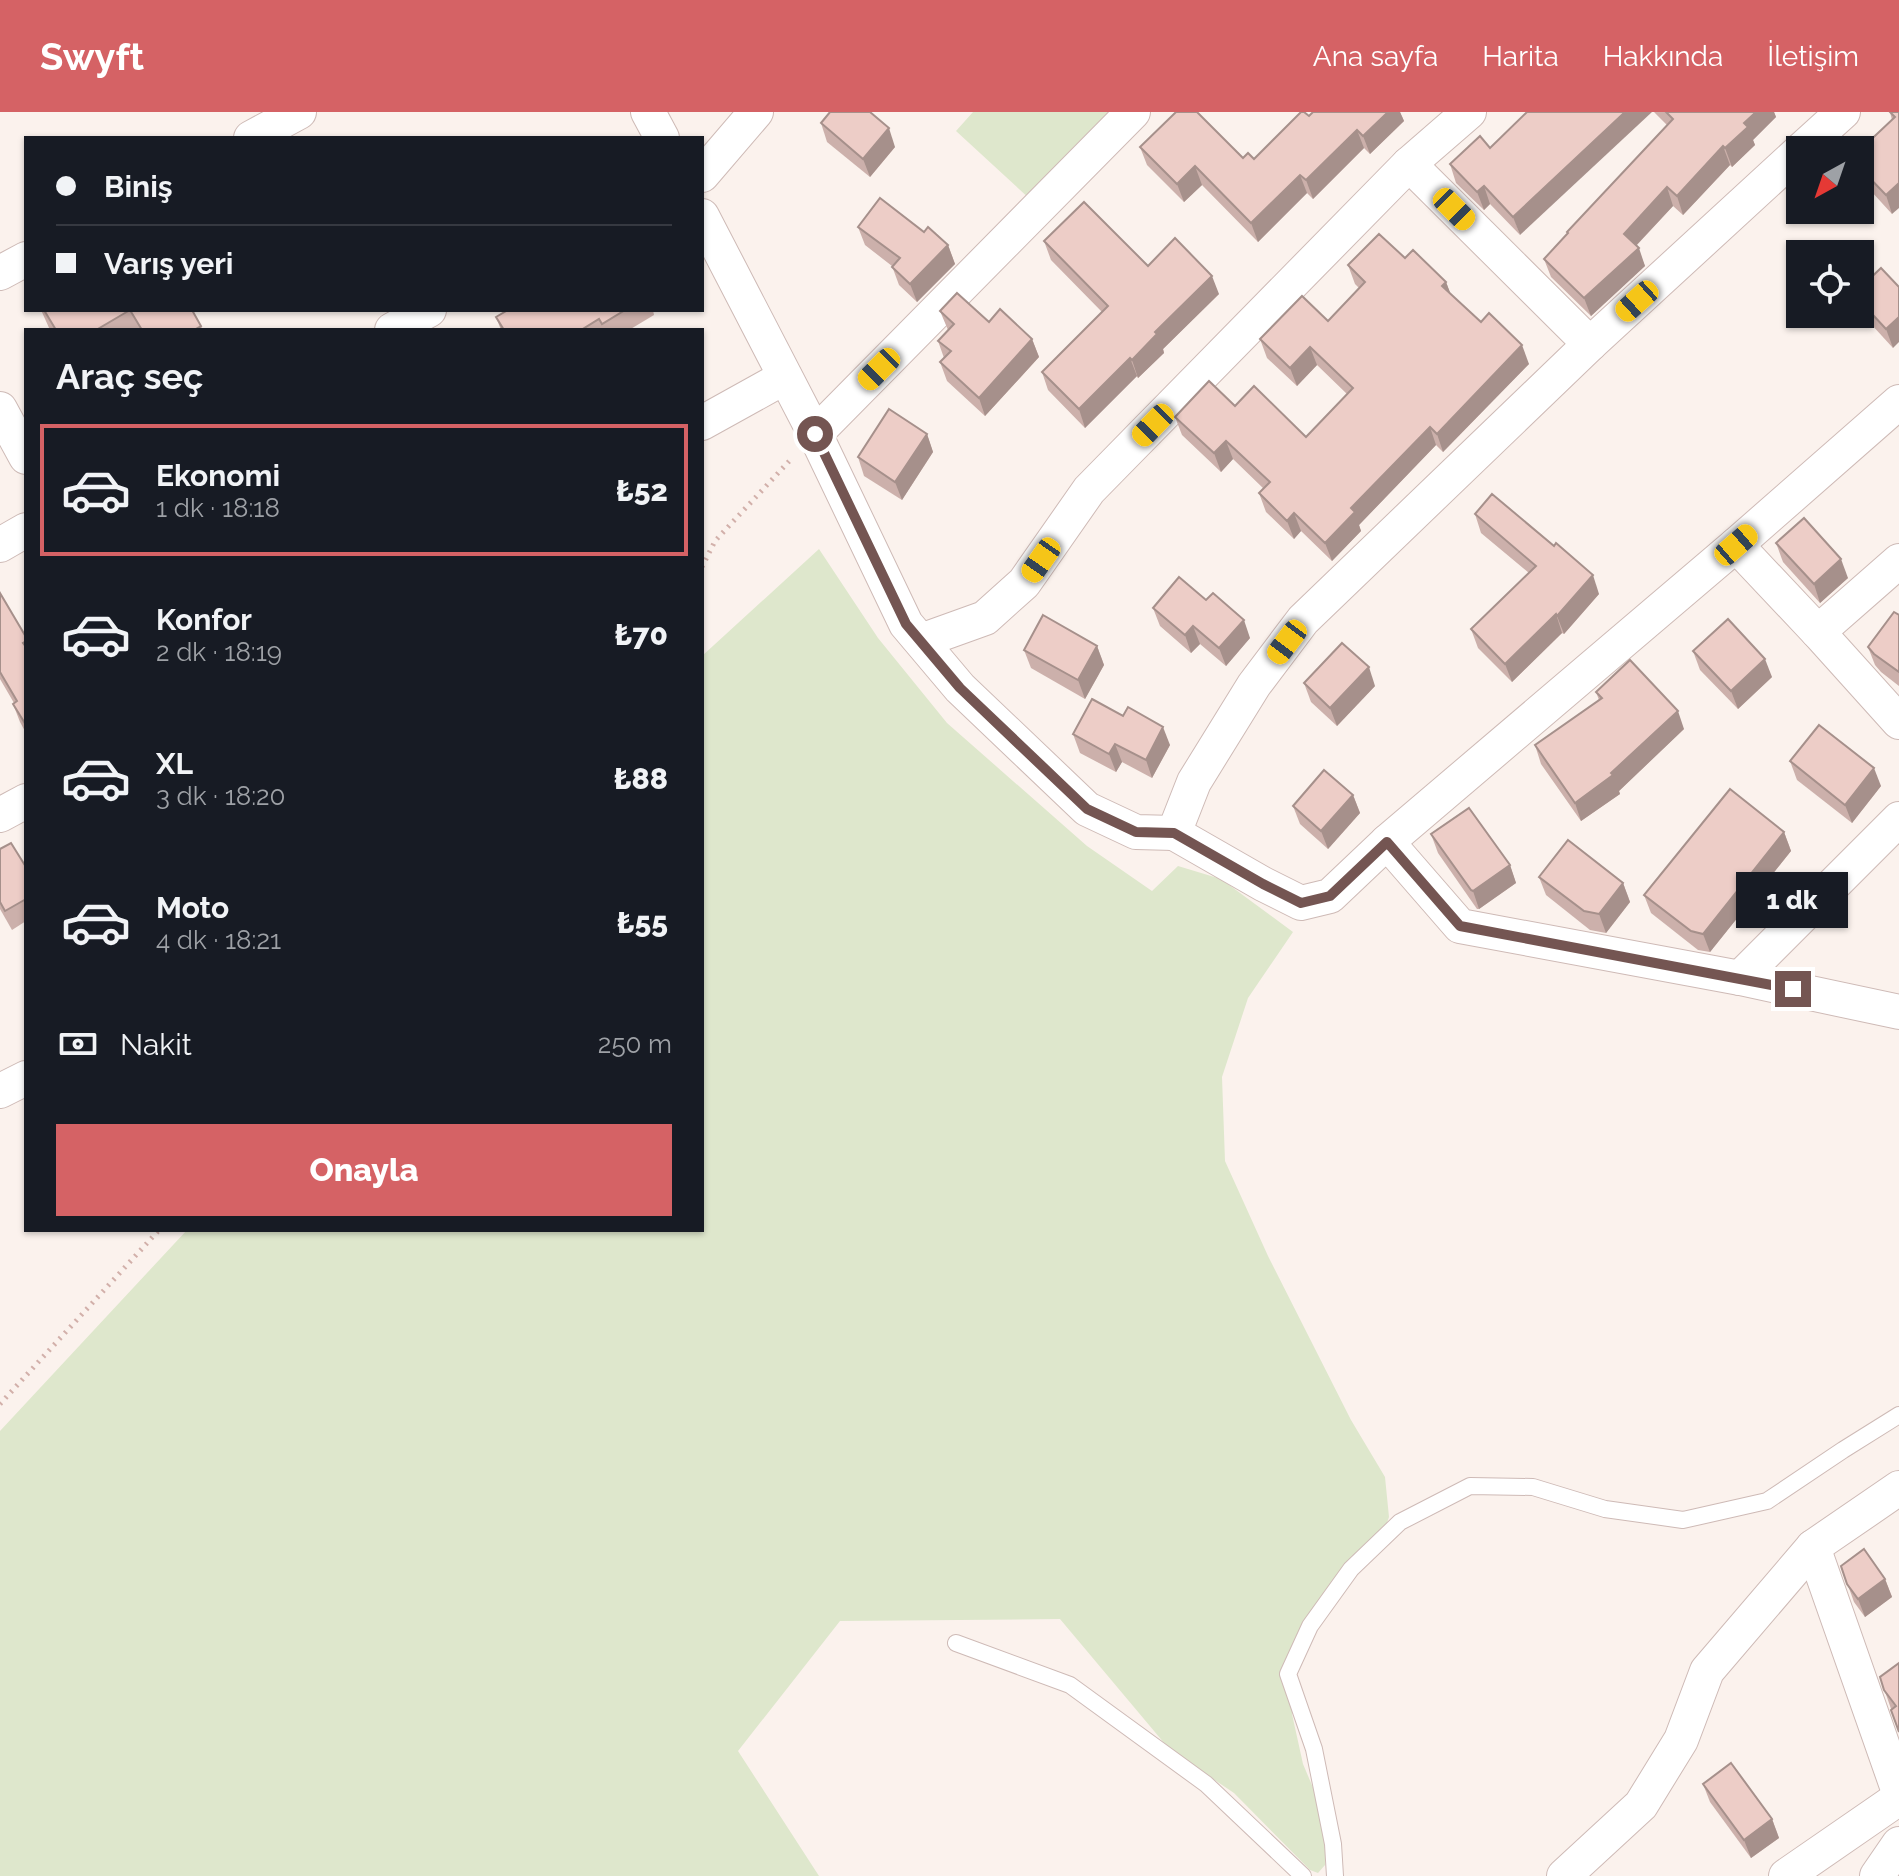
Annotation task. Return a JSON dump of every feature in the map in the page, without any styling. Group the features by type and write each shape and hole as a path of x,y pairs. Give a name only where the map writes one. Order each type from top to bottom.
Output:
{"street":[{"path":"255,136 299,112"},
{"path":"648,112 661,136"},
{"path":"704,173 756,112"},
{"path":"815,434 1133,112"},
{"path":"921,641 985,618 1024,583 1089,490 1409,164 1469,112"},
{"path":"1817,136 1843,112"},
{"path":"1409,164 1590,344"},
{"path":"1174,833 1194,782 1254,685 1303,620 1590,344 1786,165"},
{"path":"704,220 815,434 906,624 960,688 1087,809 1136,832 1174,833 1301,903 1330,896 1387,842 1899,402"},
{"path":"0,273 24,260"},
{"path":"396,328 425,312"},
{"path":"704,422 785,377"},
{"path":"0,409 24,453"},
{"path":"0,545 24,531"},
{"path":"1736,545 1899,722"},
{"path":"1818,632 1899,561"},
{"path":"0,815 24,802"},
{"path":"1740,978 1899,819"},
{"path":"1387,842 1460,926 1740,978 1899,1012"},
{"path":"0,1091 24,1079"},
{"path":"1564,1876 1641,1805 1681,1740 1707,1671 1813,1547 1899,1488"},
{"path":"1813,1547 1899,1792"},
{"path":"1786,1876 1899,1798"},
{"path":"1877,1876 1899,1844"}],"lane":[{"path":"1335,1876 1333,1844 1314,1749 1288,1674 1310,1626 1351,1569 1400,1522 1470,1486 1533,1487 1605,1509 1683,1520 1767,1501 1899,1415"},
{"path":"956,1643 1070,1685 1206,1784 1303,1876"}],"path":[{"path":"704,563 715,541 815,434"},
{"path":"0,1404 157,1232"}],"green space":[{"path":"973,112 1115,112 1084,137 1032,201 956,131"},
{"path":"819,549 878,638 947,723 1087,846 1152,891 1178,866 1221,879 1293,932 1248,998 1222,1077 1225,1161 1268,1256 1351,1420 1385,1477 1389,1517 1379,1546 1314,1630 1294,1678 1292,1714 1303,1764 1325,1816 1325,1865 1318,1873 1310,1870 1234,1793 1170,1750 1060,1619 840,1621 738,1751 819,1876 0,1876 0,1431 185,1232 704,1232 704,654"}],"building":[{"path":"830,112 870,112 889,128 863,159 821,123"},
{"path":"1176,112 1197,112 1243,158 1248,153 1254,159 1301,112 1309,116 1313,112 1388,112 1363,136 1357,130 1306,180 1300,175 1251,223 1195,166 1177,184 1140,147"},
{"path":"1527,112 1625,112 1513,217 1484,186 1477,192 1450,164 1480,136 1490,148"},
{"path":"1666,112 1756,112 1744,123 1748,127 1725,148 1723,146 1677,196 1667,187 1624,234 1639,248 1584,298 1544,259 1673,119"},
{"path":"1890,112 1899,112 1899,183 1886,195 1874,183 1874,137 1895,117"},
{"path":"880,198 924,232 928,227 948,245 910,284 892,267 900,258 858,227"},
{"path":"1084,202 1148,266 1175,238 1212,276 1155,332 1157,334 1132,360 1130,358 1079,409 1042,372 1108,306 1044,241"},
{"path":"1379,234 1405,258 1413,250 1446,282 1442,286 1481,322 1489,313 1522,345 1437,434 1430,427 1351,508 1355,512 1325,543 1294,513 1287,521 1259,493 1270,482 1226,441 1214,453 1175,417 1209,381 1235,406 1254,386 1306,437 1353,388 1310,347 1290,368 1260,339 1302,296 1328,321 1365,282 1348,265"},
{"path":"1881,268 1899,287 1899,317 1886,329 1874,316 1874,275"},
{"path":"957,293 989,322 1000,309 1032,339 979,398 940,362 951,351 938,341 954,324 940,311"},
{"path":"45,312 127,312 99,328 55,328"},
{"path":"131,312 193,312 201,326 198,328 141,328"},
{"path":"505,312 622,312 602,324 599,319 584,328 503,328 496,317"},
{"path":"889,409 927,434 895,482 858,457"},
{"path":"1492,494 1593,575 1557,616 1505,664 1471,629 1536,566 1475,514"},
{"path":"1804,518 1841,559 1814,584 1776,543"},
{"path":"1179,577 1206,600 1213,593 1244,620 1219,648 1193,626 1185,635 1153,608"},
{"path":"0,593 24,634 24,722 13,704 17,701 0,672"},
{"path":"1894,612 1899,615 1899,672 1868,647"},
{"path":"1043,615 1097,646 1078,680 1024,650"},
{"path":"1728,619 1765,659 1731,691 1693,651"},
{"path":"1342,643 1369,667 1330,708 1304,683"},
{"path":"1630,660 1678,711 1611,773 1613,775 1575,803 1535,745 1602,698 1596,692"},
{"path":"1092,699 1123,716 1128,707 1163,727 1146,760 1115,744 1109,754 1073,734"},
{"path":"1819,725 1874,768 1845,805 1790,761"},
{"path":"1324,770 1353,795 1321,831 1293,806"},
{"path":"1730,789 1784,832 1703,934 1691,931 1644,895"},
{"path":"1469,808 1510,865 1473,891 1431,834"},
{"path":"1568,840 1623,883 1599,914 1584,911 1539,877"},
{"path":"11,843 24,864 24,900 5,911 0,902 0,849"},
{"path":"1864,1549 1885,1579 1858,1599 1847,1584 1841,1566"},
{"path":"1899,1663 1899,1732 1891,1710 1896,1706 1884,1690 1880,1677"},
{"path":"1731,1763 1772,1819 1744,1840 1703,1784"}],"route":[{"path":"815,434 906,624 960,688 1087,809 1136,832 1174,833 1301,903 1330,896 1387,842 1460,926 1793,989"}]}
